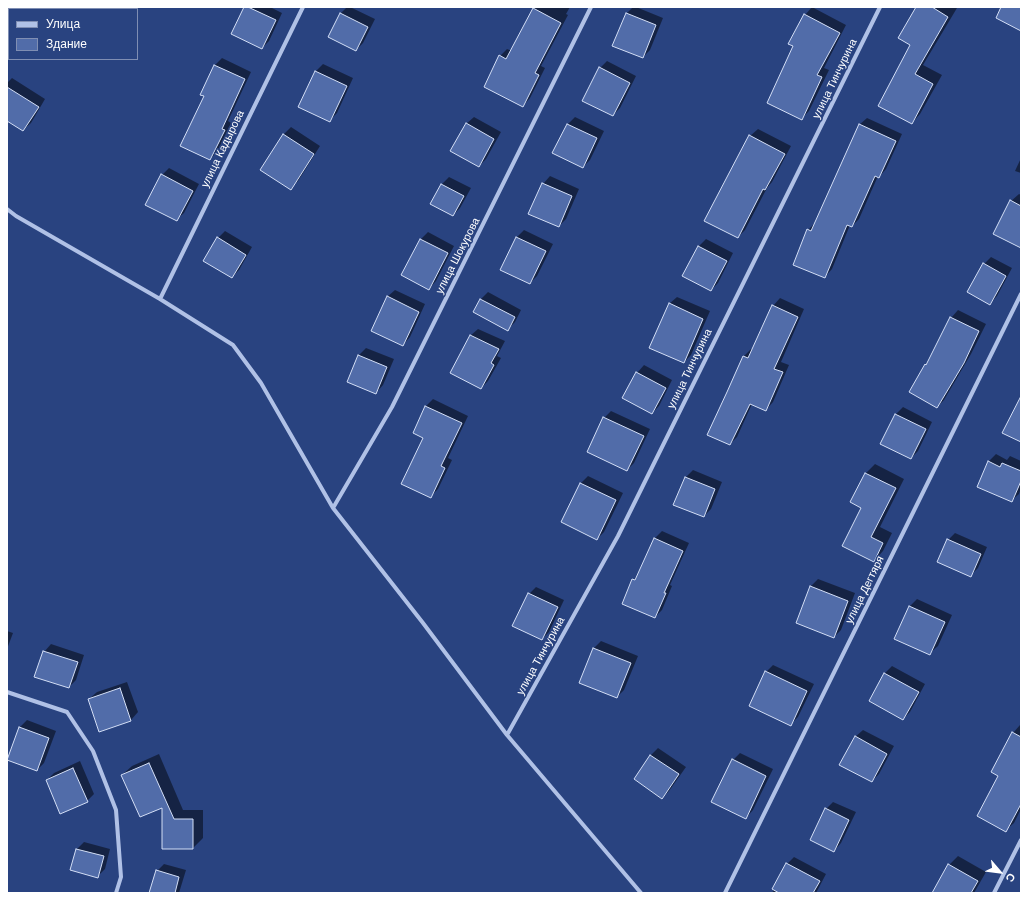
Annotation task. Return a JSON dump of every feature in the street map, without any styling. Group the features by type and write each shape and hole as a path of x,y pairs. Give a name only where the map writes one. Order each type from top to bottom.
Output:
{"street":[{"name":"улица Кадырова","path":"160,299 303,7"},
{"name":"улица Шокурова","path":"333,508 392,407 592,7"},
{"name":"улица Тинчурина","path":"507,735 618,536 880,7"},
{"path":"7,209 16,216 160,299 233,344 261,383 333,508 507,735 641,893"},
{"name":"улица Дегтяря","path":"725,893 1021,294"},
{"path":"7,692 67,712 93,751 116,810 121,877 116,893"},
{"path":"994,893 1021,840"}],"building":[{"path":"244,7 248,7 276,20 262,49 231,34"},
{"path":"916,7 932,7 948,17 915,74 933,84 912,124 878,106 910,45 898,38"},
{"path":"1001,7 1021,7 1021,31 996,18"},
{"path":"533,8 561,23 535,73 539,75 523,107 484,87 499,55 506,59"},
{"path":"340,13 368,27 356,51 328,37"},
{"path":"626,13 656,25 643,58 612,46"},
{"path":"804,14 840,33 817,75 822,77 802,120 767,103 793,46 788,44"},
{"path":"214,65 245,79 222,129 225,130 210,160 180,146 204,96 200,95"},
{"path":"599,67 630,83 613,116 582,101"},
{"path":"315,71 347,86 330,122 298,107"},
{"path":"7,87 39,107 23,131 7,121"},
{"path":"466,123 494,139 479,167 450,151"},
{"path":"567,124 597,138 583,168 552,153"},
{"path":"859,124 896,141 879,178 875,176 852,227 847,225 825,278 793,265 807,229 811,231"},
{"path":"283,134 314,154 291,190 260,170"},
{"path":"749,135 785,154 765,190 763,189 738,238 704,221"},
{"path":"161,174 193,191 177,221 145,205"},
{"path":"542,183 572,196 559,227 528,214"},
{"path":"441,184 464,196 453,216 430,204"},
{"path":"1010,200 1021,206 1021,248 993,234"},
{"path":"217,237 246,255 232,278 203,261"},
{"path":"516,237 546,251 530,284 500,270"},
{"path":"420,239 448,253 429,290 401,275"},
{"path":"698,246 727,261 711,291 682,276"},
{"path":"983,263 1006,276 990,305 967,292"},
{"path":"387,296 419,312 403,346 371,331"},
{"path":"480,299 515,317 508,331 473,312"},
{"path":"669,303 703,319 684,363 649,348"},
{"path":"772,305 798,317 774,369 783,372 766,411 750,404 730,445 707,435 743,356 748,358"},
{"path":"950,317 979,331 964,363 937,408 909,392 925,364 926,365"},
{"path":"470,335 499,349 491,363 494,365 481,389 450,373"},
{"path":"358,355 387,367 376,394 347,382"},
{"path":"636,372 666,388 652,414 622,398"},
{"path":"1021,396 1021,442 1002,433"},
{"path":"425,406 462,423 441,466 445,468 431,498 401,484 423,438 413,433"},
{"path":"895,414 926,429 911,459 880,444"},
{"path":"603,417 644,436 627,471 587,452"},
{"path":"988,461 1000,467 1002,463 1021,471 1021,481 1012,502 977,487"},
{"path":"865,473 896,488 871,537 883,543 874,562 842,546 861,508 850,502"},
{"path":"685,477 715,489 704,517 673,505"},
{"path":"580,483 616,500 597,540 561,522"},
{"path":"654,538 683,551 664,593 666,593 655,618 622,604 632,579 635,580"},
{"path":"947,539 981,554 971,577 937,562"},
{"path":"810,586 848,601 834,638 796,623"},
{"path":"528,593 558,607 542,640 512,626"},
{"path":"909,606 945,622 930,655 894,639"},
{"path":"593,648 631,663 617,698 579,683"},
{"path":"43,651 78,662 69,688 34,677"},
{"path":"765,671 807,691 791,726 749,706"},
{"path":"884,673 919,692 903,720 869,701"},
{"path":"120,688 131,721 99,732 88,699"},
{"path":"19,727 49,738 37,771 7,760"},
{"path":"1012,732 1021,737 1021,804 1006,832 977,816 998,776 991,772"},
{"path":"855,736 887,754 872,782 839,765"},
{"path":"650,755 679,774 662,799 634,779"},
{"path":"732,759 766,776 746,819 711,802"},
{"path":"149,763 174,819 193,819 193,849 162,849 162,808 140,817 121,775"},
{"path":"73,768 88,802 60,814 46,780"},
{"path":"825,808 849,820 834,852 810,840"},
{"path":"76,849 104,856 98,878 70,870"},
{"path":"786,863 820,881 813,893 779,893 772,889"},
{"path":"948,864 978,881 971,893 932,893"},
{"path":"156,870 179,877 175,893 149,893"}]}
